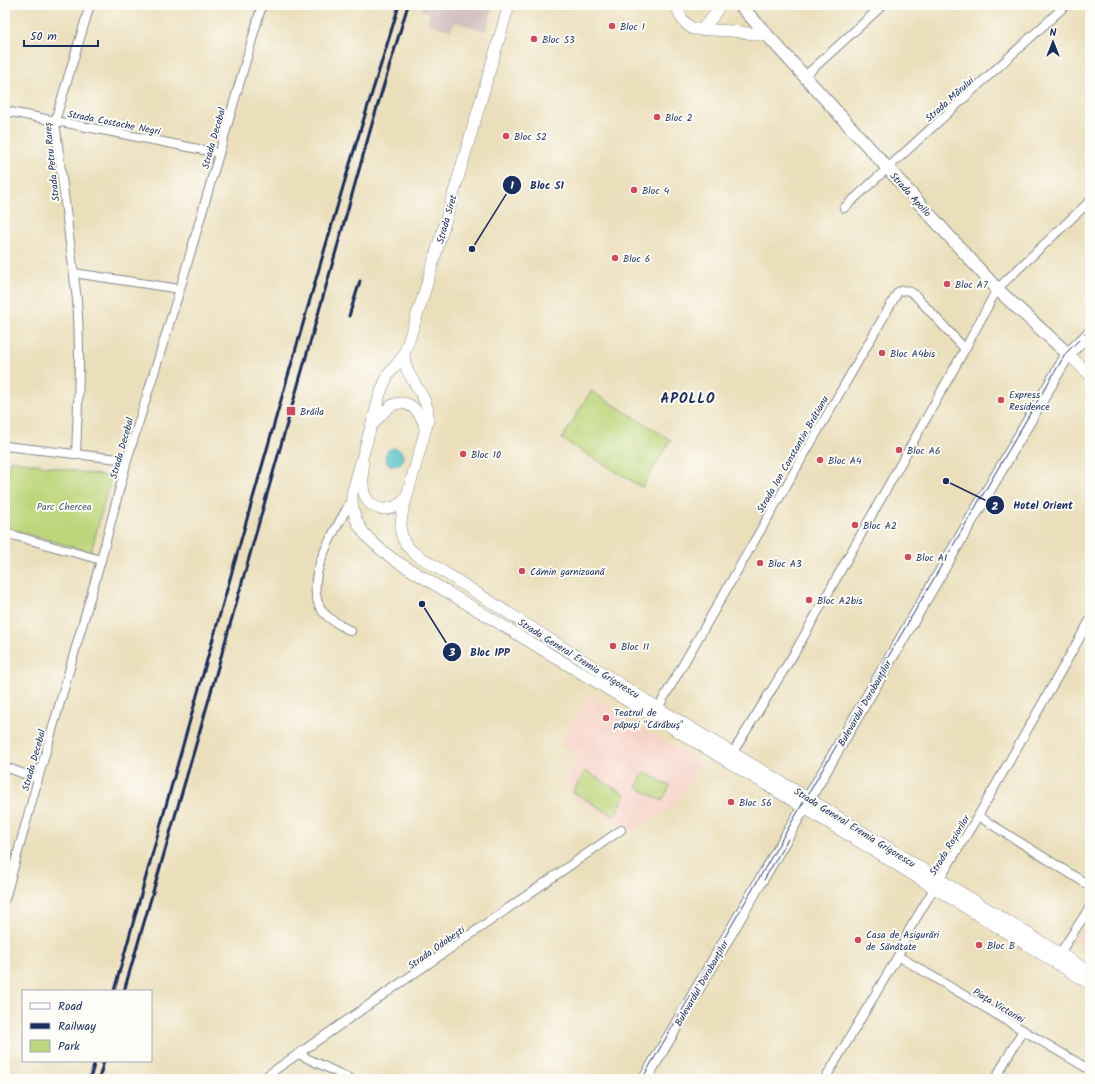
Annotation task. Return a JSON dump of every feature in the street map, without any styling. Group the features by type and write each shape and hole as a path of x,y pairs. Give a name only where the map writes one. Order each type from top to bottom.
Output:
{"main road":[{"name":"Strada Apollo","path":"740,5 997,289 1068,354"},
{"name":"Bulevardul Dorobanților","path":"645,1079 1068,354 1090,333"}],"street":[{"name":"Strada Petru Rareș","path":"76,455 80,366 79,328 74,273 55,121 90,5"},
{"name":"Strada Decebal","path":"5,899 101,560 127,460 180,289 262,5"},
{"name":"Strada Siret","path":"373,543 357,523 352,508 353,485 381,390 388,375 404,355 423,298 509,5"},
{"path":"677,5 679,15 685,23 693,29 732,31 768,36"},
{"path":"701,30 712,18 720,5"},
{"path":"805,76 883,5"},
{"name":"Strada Mărului","path":"844,208 1066,5"},
{"name":"Strada Costache Negri","path":"5,111 219,153"},
{"path":"730,757 796,652 997,289 1090,201"},
{"path":"74,273 180,289"},
{"name":"Strada Ion Constantin Brătianu","path":"658,708 898,292 908,290 914,294 965,349"},
{"name":"Strada Apollo","path":"1068,354 1090,375"},
{"name":"Strada General Eremia Grigorescu","path":"404,355 404,362 408,372 425,399 429,410 428,421 402,517 401,530 403,540 408,548 658,708 730,757"},
{"name":"Strada Siret","path":"371,426 389,407 399,403 415,408 419,412 424,422 425,432"},
{"path":"6,448 127,460"},
{"name":"Strada Siret","path":"363,454 364,491 366,497 372,505 381,508 392,508 402,503 407,496"},
{"path":"350,632 326,616 318,602 316,590 317,574 323,555 352,501"},
{"path":"5,533 101,560"},
{"name":"Strada General Eremia Grigorescu","path":"373,543 396,561 806,802 937,884 1090,984"},
{"name":"Strada Roșiorilor","path":"825,1079 898,956 909,930 978,816 1090,620"},
{"path":"5,767 38,779"},
{"path":"978,816 1090,886"},
{"name":"Strada Odobești","path":"262,1079 621,830"},
{"name":"Strada General Eremia Grigorescu","path":"937,884 1060,953 1090,972"},
{"path":"1060,953 1090,907"},
{"name":"Piața Victoriei","path":"898,956 1090,1070"},
{"path":"995,1079 1023,1030"},
{"path":"298,1054 351,1079"}],"shaded area":[{"path":"422,5 494,5 486,31 454,22 451,31 427,23 430,13 421,10"},
{"path":"589,696 700,763 675,805 634,832 574,799 565,780 579,756 560,745"},
{"path":"1090,914 1090,948 1075,939"}],"green space":[{"path":"591,391 671,440 642,487 562,439"},
{"name":"Parc Chercea","path":"10,460 111,477 91,552 5,528 5,482"},
{"path":"585,771 626,795 614,816 573,792"},
{"path":"644,772 670,786 662,801 636,787"}],"water":[{"path":"394,448 400,451 403,457 400,463 394,466 388,463 385,457 388,451"}],"tram line":[{"path":"642,1079 1066,353 1090,329"},
{"path":"764,880 788,839"}],"railway":[{"path":"114,990 284,388 350,164 399,5"},
{"path":"124,990 201,727 372,124 408,5"},
{"path":"349,316 360,281"},
{"path":"90,1079 95,1062"},
{"path":"99,1079 104,1062"}],"place":[{"name":"Bloc 1","path":"612,26"},
{"name":"Bloc S3","path":"534,39"},
{"name":"Bloc 2","path":"657,117"},
{"name":"Bloc S2","path":"506,136"},
{"name":"Bloc 4","path":"634,190"},
{"name":"Bloc S1","path":"472,249"},
{"name":"Bloc 6","path":"615,258"},
{"name":"Bloc A7","path":"947,284"},
{"name":"Bloc A4bis","path":"882,353"},
{"name":"Express Residence","path":"1001,400"},
{"name":"Brăila","path":"291,411"},
{"name":"Bloc A6","path":"899,450"},
{"name":"Bloc 10","path":"463,454"},
{"name":"Bloc A4","path":"820,460"},
{"name":"Hotel Orient","path":"946,481"},
{"name":"Bloc A2","path":"855,525"},
{"name":"Bloc A1","path":"908,557"},
{"name":"Bloc A3","path":"760,563"},
{"name":"Cămin garnizoană","path":"522,571"},
{"name":"Bloc A2bis","path":"809,600"},
{"name":"Bloc 1PP","path":"422,604"},
{"name":"Bloc 11","path":"613,646"},
{"name":"Teatrul de păpuși \"Cărăbuș\"","path":"606,718"},
{"name":"Bloc 56","path":"731,802"},
{"name":"Casa de Asigurări de Sănătate","path":"858,940"},
{"name":"Bloc B","path":"979,945"}],"district":[{"name":"APOLLO","path":"688,398"}]}
